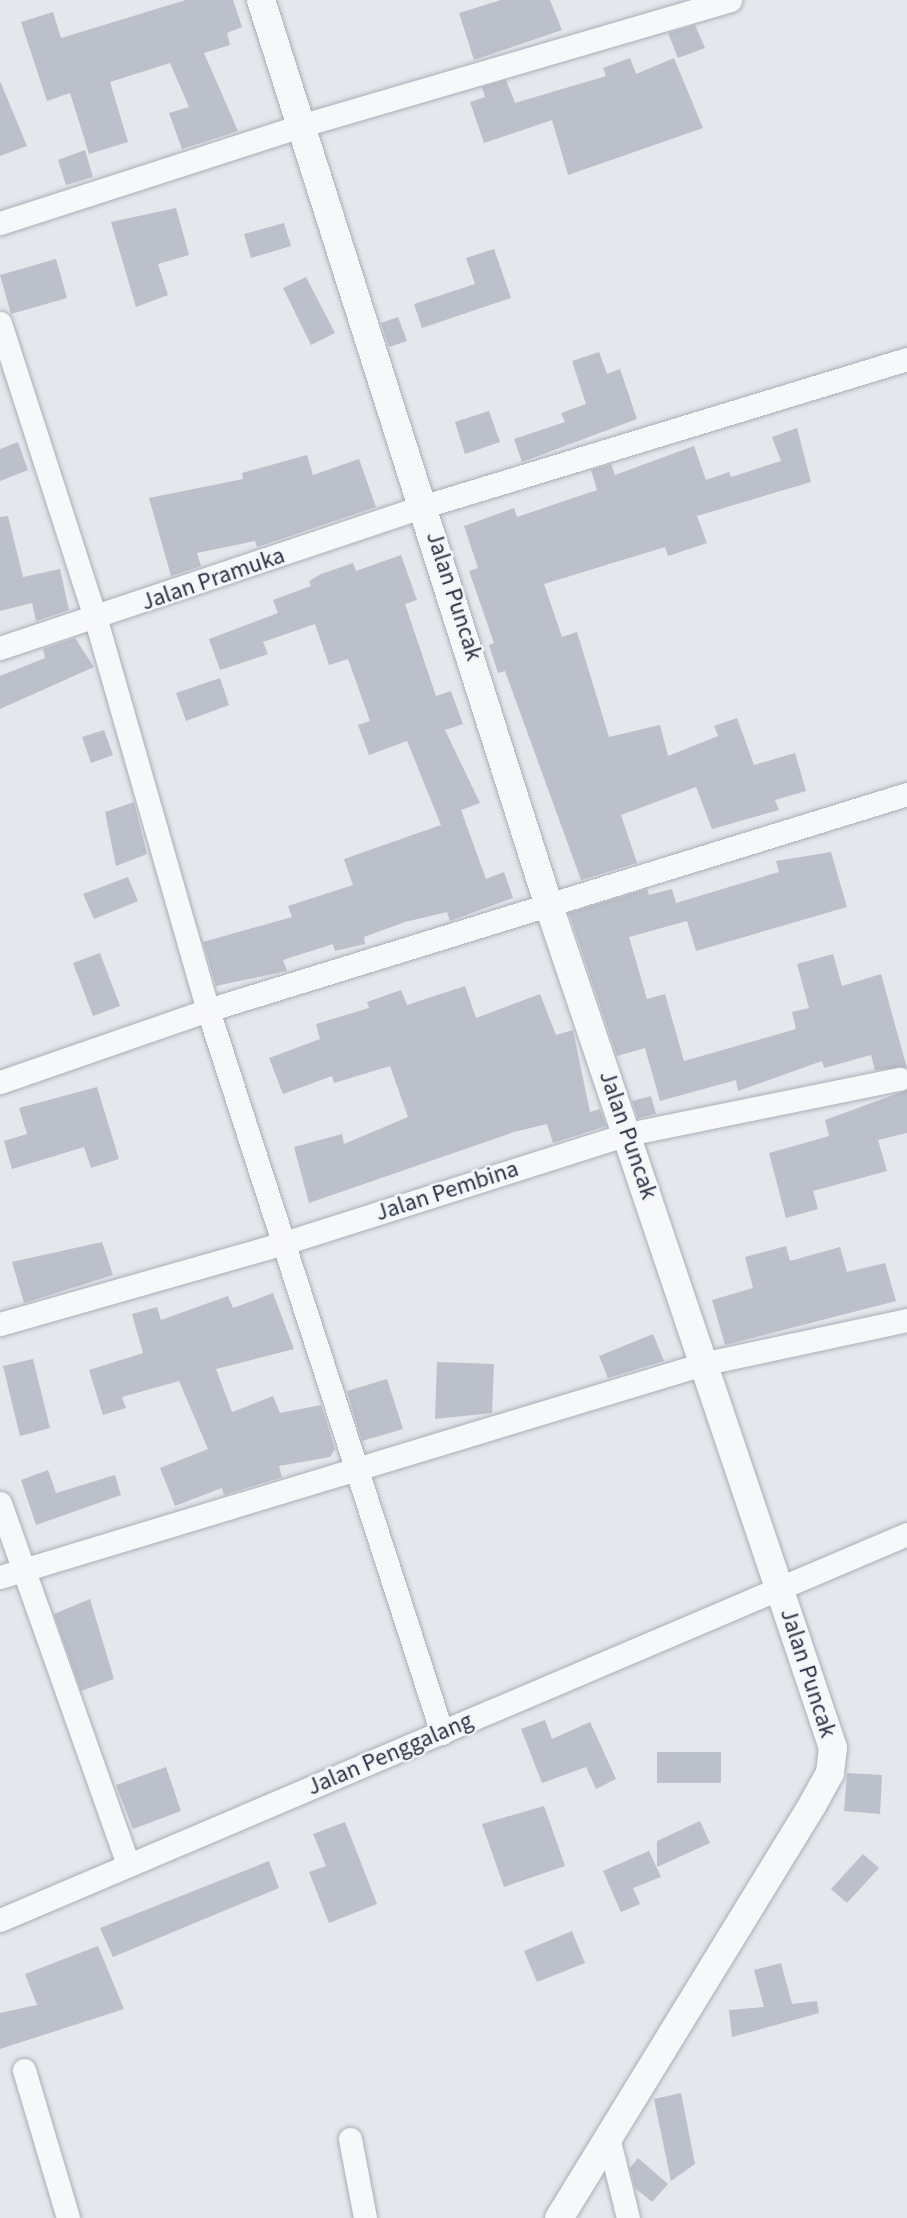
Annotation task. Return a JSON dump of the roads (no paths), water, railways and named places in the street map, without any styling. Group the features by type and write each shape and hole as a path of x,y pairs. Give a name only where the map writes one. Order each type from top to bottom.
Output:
{"street":[{"name":"Jalan Puncak","path":"261,0 425,506 548,903 706,1363 833,1748 830,1773 559,2218"},
{"path":"0,223 303,125 730,0"},
{"path":"0,323 96,620 208,1010 354,1470 442,1733"},
{"name":"Jalan Pramuka","path":"0,648 96,620 425,506 907,359"},
{"path":"0,1082 208,1010 907,794"},
{"name":"Jalan Pembina","path":"0,1324 284,1243 628,1133 899,1079"},
{"path":"11,1574 706,1363 907,1320"},
{"path":"0,1503 11,1574 128,1865"},
{"name":"Jalan Penggalang","path":"0,1920 442,1733 779,1585 907,1534"},
{"path":"24,2070 68,2218"},
{"path":"608,2137 628,2218"},
{"path":"349,2139 365,2218"}]}
